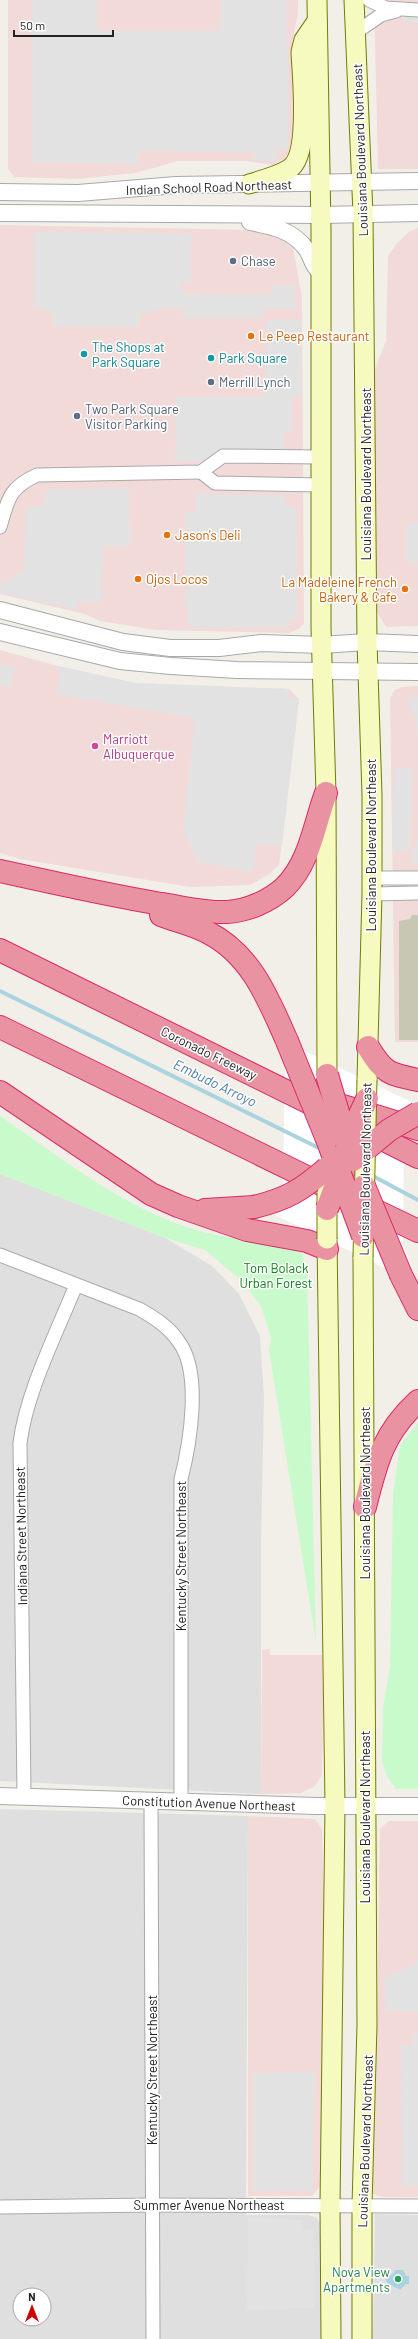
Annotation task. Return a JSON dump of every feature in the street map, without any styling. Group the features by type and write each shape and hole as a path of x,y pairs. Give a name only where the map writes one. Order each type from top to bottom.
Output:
{"highway":[{"path":"0,871 115,896 202,910 228,912 252,907 284,887 295,874 312,839 326,793"},
{"path":"115,896 208,932 244,959 264,991 342,1156 364,1186 418,1309"},
{"name":"Coronado Freeway","path":"0,950 418,1157"},
{"path":"0,1026 418,1231"},
{"path":"368,1047 380,1066 388,1072 418,1080"},
{"path":"327,1068 342,1156 363,1247"},
{"path":"274,1086 418,1129"},
{"path":"326,1209 342,1156 367,1090"},
{"path":"0,1092 135,1185 178,1206 194,1210 246,1230 327,1244"},
{"path":"194,1210 254,1207 280,1201 296,1193 342,1156 418,1114"},
{"path":"365,1507 378,1458 396,1426 418,1401"}],"main road":[{"path":"317,0 321,183 321,670 326,793 327,1068"},
{"name":"Louisiana Boulevard Northeast","path":"354,0 362,214 366,642 372,795 372,886 367,1090"},
{"path":"249,184 290,169 300,156 303,127 302,52 304,40 317,21"},
{"name":"Louisiana Boulevard Northeast","path":"362,2339 362,2206 367,2025 364,1806 364,1186"},
{"path":"326,1209 335,1806 330,2206 331,2339"}],"street":[{"path":"369,0 396,11"},
{"path":"355,33 382,15 396,11 418,10"},
{"name":"Indian School Road Northeast","path":"0,192 78,193 176,186 418,182"},
{"name":"Indian School Road Northeast","path":"0,213 321,215 418,213"},
{"path":"181,214 236,220 278,227 289,232 299,241 308,251 312,266 321,273"},
{"path":"0,527 8,496 21,482 37,475 54,473 202,472 223,456 321,457"},
{"path":"202,472 215,483 321,485"},
{"path":"0,610 123,642 170,648 219,648 261,643 321,644 366,642 418,644"},
{"path":"0,632 120,661 237,670 418,672"},
{"path":"372,886 418,878"},
{"path":"372,886 418,893"},
{"name":"Kentucky Street Northeast","path":"0,1255 139,1309 157,1319 175,1337 187,1356 190,1374 190,1443 181,1480 181,1802"},
{"name":"Indiana Street Northeast","path":"24,1797 20,1443 23,1421 76,1285"},
{"name":"Constitution Avenue Northeast","path":"0,1796 335,1806 418,1806"},
{"name":"Kentucky Street Northeast","path":"151,1801 153,2339"},
{"name":"Summer Avenue Northeast","path":"0,2207 152,2205 418,2206"}],"shaded area":[{"path":"8,0 298,0 298,13 292,44 293,138 290,153 284,159 273,165 246,161 178,161 135,173 77,179 14,177 8,169"},
{"path":"32,0 97,0 97,28 102,31 217,31 221,20 221,0 287,0 288,149 277,149 277,161 254,161 254,152 138,151 138,164 32,162"},
{"path":"374,0 418,0 418,169 378,169"},
{"path":"403,17 418,17 418,22 403,22"},
{"path":"0,225 255,230 282,240 293,248 302,297 304,623 300,628 289,633 156,630 100,621 85,614 0,594"},
{"path":"418,228 418,626 386,627 377,612 374,371 386,341 388,256 397,243 409,232"},
{"path":"34,232 191,234 191,283 179,282 183,292 190,294 271,295 271,286 295,285 295,309 264,308 263,318 183,318 183,307 162,308 139,315 138,327 53,326 53,315 44,308 34,308"},
{"path":"267,320 301,320 301,397 291,397 291,433 283,433 283,462 175,461 176,397 265,397"},
{"path":"129,488 130,546 103,546 102,602 78,602 74,609 1,593 1,585 24,570 26,506 43,506 46,493 49,489"},
{"path":"195,494 284,495 286,506 296,508 297,620 289,619 289,627 190,628 185,599 185,513 196,512"},
{"path":"418,523 418,562 406,562 406,525"},
{"path":"0,650 58,666 135,683 289,689 299,699 279,865 269,874 250,885 190,887 20,859 0,853"},
{"path":"0,664 14,668 9,688 0,685"},
{"path":"58,666 135,683 289,689 289,698 299,699 282,846 257,843 253,872 198,862 183,829 195,718 56,694 61,677"},
{"path":"418,686 418,1042 395,1042 390,698 395,690 402,687"},
{"path":"410,698 418,698 418,735 415,716 410,708"},
{"path":"412,768 410,846 409,850 392,851 394,769"},
{"path":"418,842 418,863 412,863 412,851"},
{"path":"412,915 418,915 418,1040 399,1040 399,921 410,919"},
{"path":"0,1174 165,1238 212,1266 239,1294 260,1336 264,1397 261,1543 261,1794 0,1781"},
{"path":"270,1649 270,1655 324,1655 322,1775 315,1786 301,1793 261,1794 262,1650"},
{"path":"0,1809 248,1816 246,2215 308,2215 317,2218 321,2226 321,2339 0,2339"},
{"path":"248,1816 315,1819 322,1829 326,1986 325,2073 321,2185 312,2196 248,2196"},
{"path":"389,1821 418,1821 418,2197 383,2197 373,2194 372,2185 377,2030 380,1829"},
{"path":"418,1960 418,2011 386,2011 384,1978 410,1967"},
{"path":"413,2034 418,2034 418,2186 402,2186 401,2045 413,2045"},
{"path":"314,2072 312,2191 253,2191 253,2073"},
{"path":"375,2214 418,2215 418,2339 373,2339"},
{"path":"248,2217 302,2220 303,2229 314,2229 314,2308 247,2310"}],"green space":[{"name":"Tom Bolack Urban Forest","path":"0,1116 108,1190 154,1214 206,1233 300,1248 307,1270 316,1642 269,1350 271,1338 261,1306 241,1280 205,1250 165,1238 0,1174"},
{"path":"418,1423 418,1789 396,1789 387,1776 382,1762 383,1708 390,1666 393,1494 400,1445"}],"water":[{"name":"Nova View Apartments","path":"395,2270 403,2270 406,2276 409,2276 409,2284 406,2284 400,2290 386,2282 387,2276 392,2275"}],"pier":[{"path":"273,1036 418,1105 404,1136 403,1244 418,1284 242,1199 277,1190 283,1184 285,1066"}],"waterway":[{"name":"Embudo Arroyo","path":"0,991 323,1150"},
{"name":"Embudo Arroyo","path":"371,1175 418,1200"}],"place":[{"name":"Chase","path":"233,261"},
{"name":"Le Peep Restaurant","path":"251,336"},
{"name":"The Shops at Park Square","path":"84,354"},
{"name":"Park Square","path":"211,358"},
{"name":"Merrill Lynch","path":"211,382"},
{"name":"Two Park Square Visitor Parking","path":"77,416"},
{"name":"Jason's Deli","path":"167,535"},
{"name":"Ojos Locos","path":"138,579"},
{"name":"La Madeleine French Bakery & Cafe","path":"405,589"},
{"name":"Marriott Albuquerque","path":"95,746"},
{"name":"Nova View Apartments","path":"398,2279"}]}
